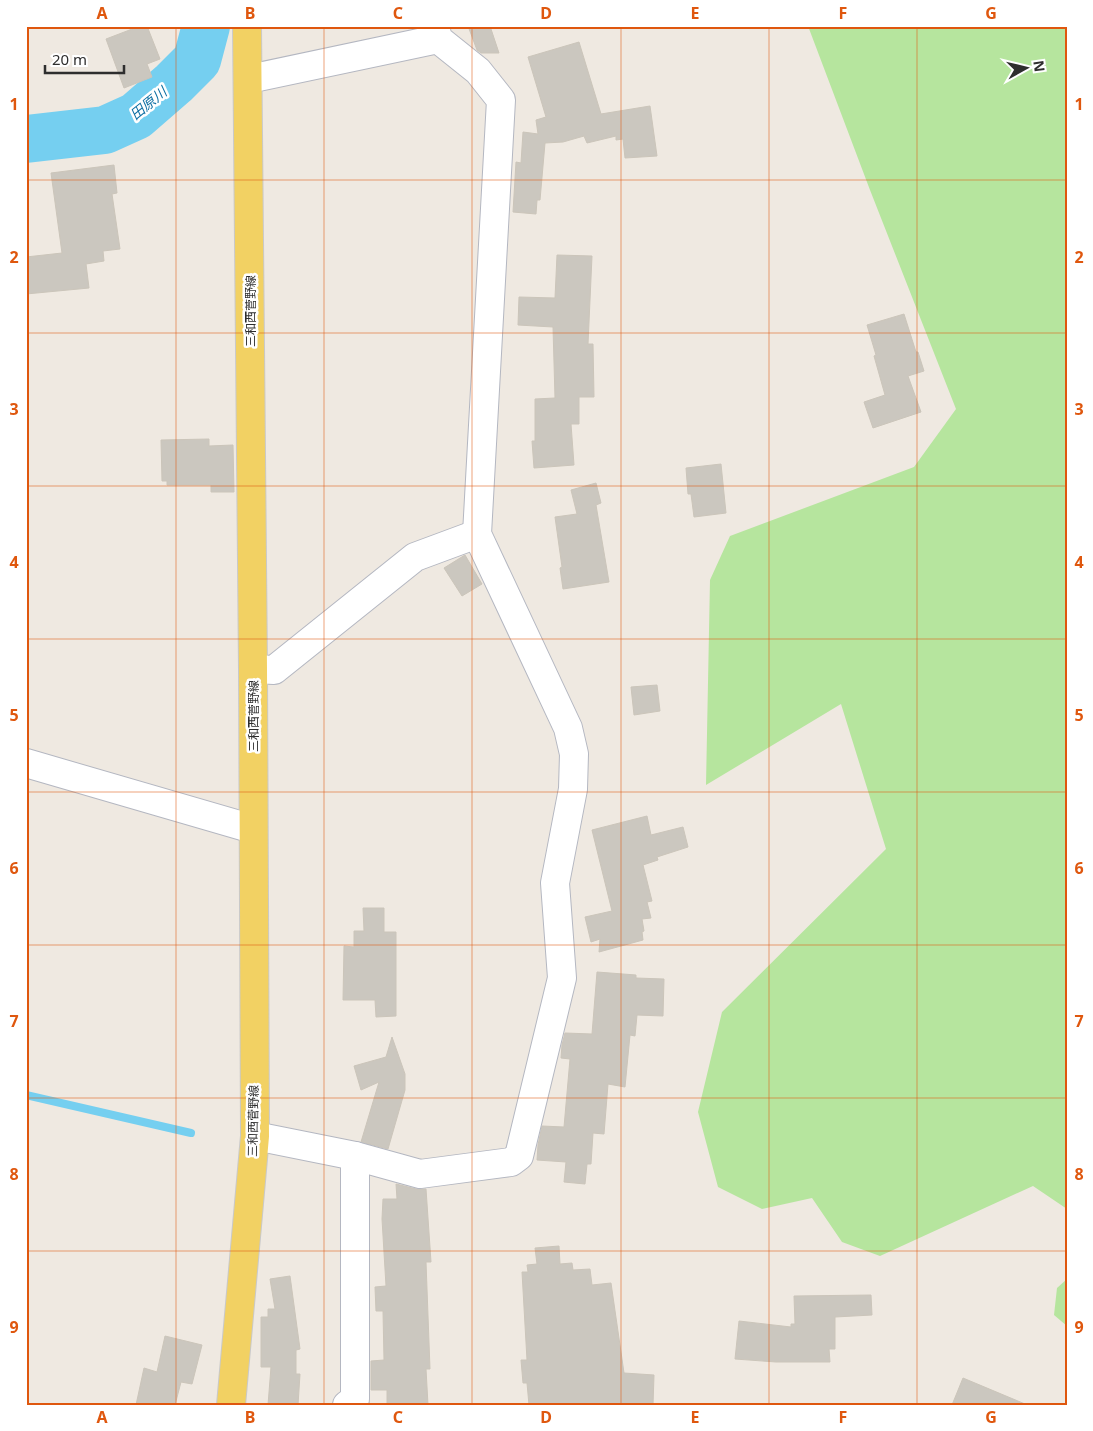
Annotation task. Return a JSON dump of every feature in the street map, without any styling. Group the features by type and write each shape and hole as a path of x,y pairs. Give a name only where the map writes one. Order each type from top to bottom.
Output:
{"main road":[{"name":"三和西菅野線","path":"231,1405 255,1136 248,26"}],"street":[{"path":"249,79 437,33 478,71 501,100 477,534 568,728 574,754 574,789 555,883 562,978 519,1156 511,1162 420,1174 355,1156 255,1136"},
{"path":"253,669 274,670 416,557 477,534"},
{"path":"26,763 253,829"},
{"path":"347,1405 355,1399 355,1156"}],"green space":[{"path":"808,26 1067,26 1067,1209 1033,1186 880,1256 842,1242 812,1198 762,1209 718,1187 698,1112 722,1012 886,849 841,704 706,785 710,580 730,536 914,467 956,409"},
{"path":"1067,1279 1067,1326 1054,1315 1057,1288"}],"building":[{"path":"140,26 147,26 160,59 147,64 152,77 124,88 106,39"},
{"path":"468,26 490,26 499,53 481,53 477,50"},
{"path":"579,42 601,114 650,106 657,156 625,158 623,139 616,140 616,136 587,143 584,136 563,142 545,143 540,200 537,200 536,214 513,212 516,162 521,163 523,132 538,134 536,120 546,117 528,57"},
{"path":"114,165 117,193 112,194 120,249 103,251 104,261 86,264 89,288 26,294 26,257 62,253 51,173"},
{"path":"557,255 592,256 588,344 593,344 594,397 579,397 579,424 571,424 574,465 534,468 532,441 535,441 535,399 555,398 553,327 518,325 519,297 555,298"},
{"path":"904,314 924,371 908,376 921,412 873,428 864,402 885,395 867,325"},
{"path":"209,439 209,446 233,445 234,492 211,492 211,485 167,485 167,481 162,481 161,440"},
{"path":"721,464 726,513 694,517 691,494 688,494 686,468"},
{"path":"596,483 601,503 596,505 609,582 563,589 555,517 577,514 571,490"},
{"path":"465,555 482,584 462,596 444,568"},
{"path":"657,685 660,711 634,715 631,687"},
{"path":"647,816 651,835 683,827 688,847 657,857 658,860 643,865 652,901 647,902 651,918 642,919 643,940 599,952 600,939 591,942 585,917 612,911 592,830"},
{"path":"363,908 384,908 384,932 396,932 396,1016 376,1017 375,1000 343,1000 344,946 354,947 354,931 364,931"},
{"path":"597,972 636,975 636,978 664,979 663,1016 637,1015 635,1036 630,1035 625,1087 608,1084 604,1134 593,1133 591,1164 587,1164 585,1184 564,1182 566,1162 537,1160 538,1145 542,1126 564,1127 570,1059 561,1058 562,1045 565,1033 592,1034"},
{"path":"392,1037 405,1074 405,1090 388,1149 361,1142 379,1082 361,1090 354,1066 386,1057"},
{"path":"396,1184 416,1189 426,1189 431,1262 426,1262 430,1369 426,1369 428,1405 387,1405 387,1390 371,1390 371,1361 384,1360 383,1311 376,1311 375,1287 386,1286 382,1219 383,1199 397,1199"},
{"path":"559,1246 560,1264 572,1263 573,1270 590,1269 592,1285 611,1283 624,1373 654,1375 653,1405 529,1405 527,1383 523,1383 521,1360 527,1360 522,1272 528,1272 527,1265 537,1264 535,1248"},
{"path":"290,1276 300,1349 296,1350 296,1374 300,1374 298,1405 268,1405 271,1367 261,1367 261,1317 268,1317 268,1309 275,1309 270,1279"},
{"path":"871,1295 872,1315 835,1317 835,1349 829,1349 830,1362 776,1362 735,1359 739,1321 791,1327 791,1324 795,1324 794,1296"},
{"path":"165,1336 202,1345 192,1384 181,1382 175,1405 136,1405 144,1368 157,1372"},
{"path":"963,1378 1025,1404 1025,1405 952,1405"}],"waterway":[{"name":"田原川","path":"26,139 105,130 136,116 197,60 206,26"},
{"path":"26,1095 191,1133"}]}
